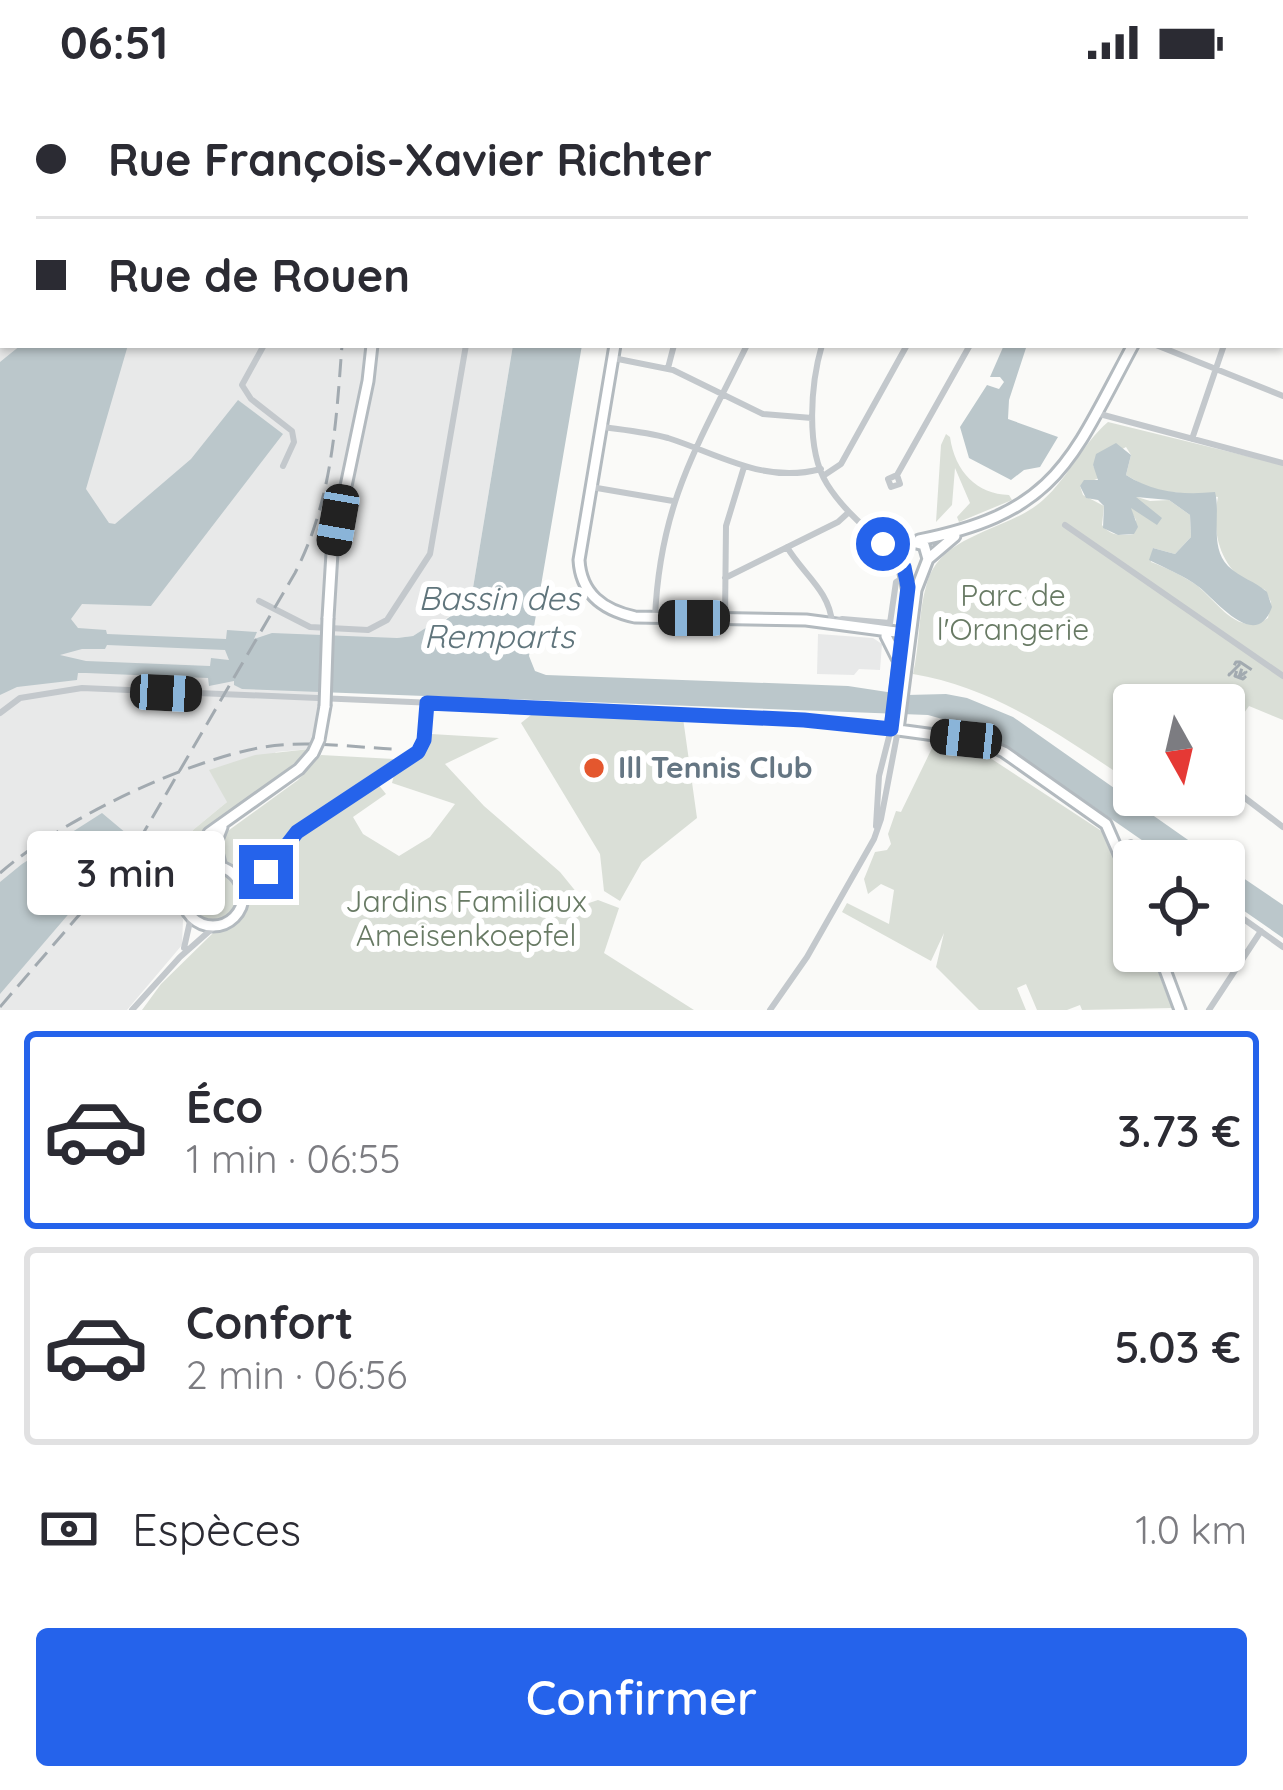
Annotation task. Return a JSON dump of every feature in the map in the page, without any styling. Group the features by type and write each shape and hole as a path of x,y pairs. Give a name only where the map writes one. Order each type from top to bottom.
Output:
{"main road":[{"path":"196,871 221,867 236,876 244,895 236,916 214,927 191,917 183,894 209,833 299,769 319,740 325,706 332,553 371,348"},
{"path":"615,348 579,560 583,583 593,597 635,617 832,623 905,638"},
{"path":"1114,840 1106,824 1004,752 895,725 908,592 899,550 913,541 959,533 1016,509 1053,480 1131,348"},
{"path":"903,567 925,563 959,533"},
{"path":"899,689 898,660 925,563 924,545 913,541"},
{"path":"874,629 905,638"},
{"path":"886,636 898,660"},
{"path":"221,867 215,840 230,817"},
{"path":"1166,972 1180,1010"}],"street":[{"path":"262,348 242,385 251,399 292,431 294,442 283,466"},
{"path":"259,601 310,627 368,630 387,620 430,554 465,348"},
{"path":"668,368 673,348"},
{"path":"655,618 661,549 673,501 746,348"},
{"path":"788,547 798,566 814,578 832,623 842,619 890,623 903,567 822,473 812,418 821,348"},
{"path":"600,426 667,438 744,467 782,475 822,473 841,464 905,348"},
{"path":"897,475 968,348"},
{"path":"1163,348 1283,396"},
{"path":"1192,439 1224,348"},
{"path":"613,358 668,368 763,414 812,418"},
{"path":"1096,413 1283,463"},
{"path":"725,618 726,526 744,467"},
{"path":"590,487 673,501"},
{"path":"725,578 838,522 850,511"},
{"path":"863,525 913,541"},
{"path":"1065,525 1283,676"},
{"path":"0,713 20,698 74,688 895,725 875,835 807,957 770,1010"},
{"path":"244,895 297,832 418,752 424,740 427,703"},
{"path":"1245,798 1283,827"},
{"path":"181,843 183,855 164,880 183,894"},
{"path":"236,876 254,876 271,868"},
{"path":"180,957 190,937 191,917"},
{"path":"1245,920 1283,947"},
{"path":"132,1010 214,927"},
{"path":"1210,1010 1261,931"}],"shaded area":[{"path":"0,348 513,348 472,594 465,605 440,623 397,638 319,692 319,722 310,749 276,752 193,830 190,842 166,866 159,883 176,899 183,920 182,945 127,1010 0,1010"},
{"path":"818,634 873,638 882,644 880,670 817,674"}],"green space":[{"name":"Parc de l'Orangerie","path":"1108,422 1283,465 1283,720 1249,706 1245,712 1245,684 1113,684 1113,770 1002,703 913,674 924,594 935,566 961,543 1029,510 1061,481","holes":["1126,447 1131,455 1126,475 1152,490 1218,497 1217,533 1224,556 1237,575 1265,590 1271,602 1268,618 1247,624 1237,621 1195,584 1151,562 1153,548 1175,554 1191,537 1190,515 1169,500 1134,496 1129,508 1136,520 1134,534 1116,534 1102,525 1104,506 1083,495 1080,486 1099,478 1093,465"]},
{"path":"946,434 969,479 1012,500 959,522 957,517 970,503 955,468 952,505 936,522 941,445"},
{"name":"Ill Tennis Club","path":"531,715 683,718 697,818 642,862 620,901 604,891 600,854 521,723"},
{"name":"Jardins Familiaux Ameisenkoepfel","path":"431,734 499,738 445,764 484,806 560,872 586,904 598,900 619,908 604,953 694,1010 142,1010 161,984 213,933 239,920 251,893 275,873 297,838 378,784 386,794 353,817 363,834 399,856 430,837 455,804 392,783"},
{"path":"934,744 978,750 1103,832 1113,856 1113,972 1158,972 1172,1008 1082,1010 1080,1005 1037,1010 1026,984 1017,988 1026,1010 979,1010 936,967 944,933 931,961 842,912 847,903 889,924 894,890 881,884 868,894 864,879 875,852 891,844 888,834 896,811 901,812"},
{"path":"310,749 270,785 205,830 198,860 180,885 172,884 168,879 189,851 193,830 227,802 209,770 255,755"},
{"path":"321,755 394,759 300,823 260,871 243,873 224,861 219,841 225,833 298,780"},
{"path":"214,869 232,877 240,895 232,913 214,921 196,913 188,895 196,877"}],"water":[{"name":"Bassin des Remparts","path":"17,348 127,348 86,489 109,523 115,524 191,459 238,400 283,434 151,606 82,604 71,619 78,628 106,630 107,634 226,639 227,630 257,632 254,639 272,633 413,636 465,606 472,594 513,348 581,348 529,656 535,671 848,686 967,698 1013,717 1113,787 1113,816 1154,816 1188,840 1142,840 1009,748 967,726 928,715 242,689 234,681 209,686 208,678 86,673 78,673 77,680 17,687 0,695 0,362","holes":["107,645 225,650 229,660 211,658 210,666 86,661 60,655"]},
{"path":"1003,348 1026,348 1009,400 1008,419 1058,437 1040,467 1024,470 1011,480 969,458 960,427 987,385 999,389 1004,382 990,377"},
{"path":"1116,443 1131,455 1126,475 1147,486 1215,492 1222,558 1267,592 1272,607 1265,620 1256,625 1236,619 1193,583 1149,560 1153,548 1175,554 1191,537 1190,515 1169,500 1136,497 1162,518 1157,525 1131,508 1138,527 1134,534 1118,535 1103,528 1104,506 1086,498 1080,486 1084,480 1098,480 1093,465 1096,454"},
{"path":"102,813 133,839 0,994 0,882"},
{"path":"1245,879 1283,905 1283,938 1245,912"}],"railway":[{"path":"0,1007 141,837 295,573 325,490 342,348"},
{"path":"1236,662 1240,662 1252,670 1243,679 1235,676 1238,667 1242,668 1239,677 1246,672 1240,664 1229,675 1236,662"},
{"path":"0,873 89,814 198,765 280,745 393,749"}],"place":[{"name":"Ill Tennis Club","path":"594,768"}],"route":[{"path":"266,872 297,832 418,752 424,740 427,703 670,712 891,729 908,587 904,567 883,544"}]}
